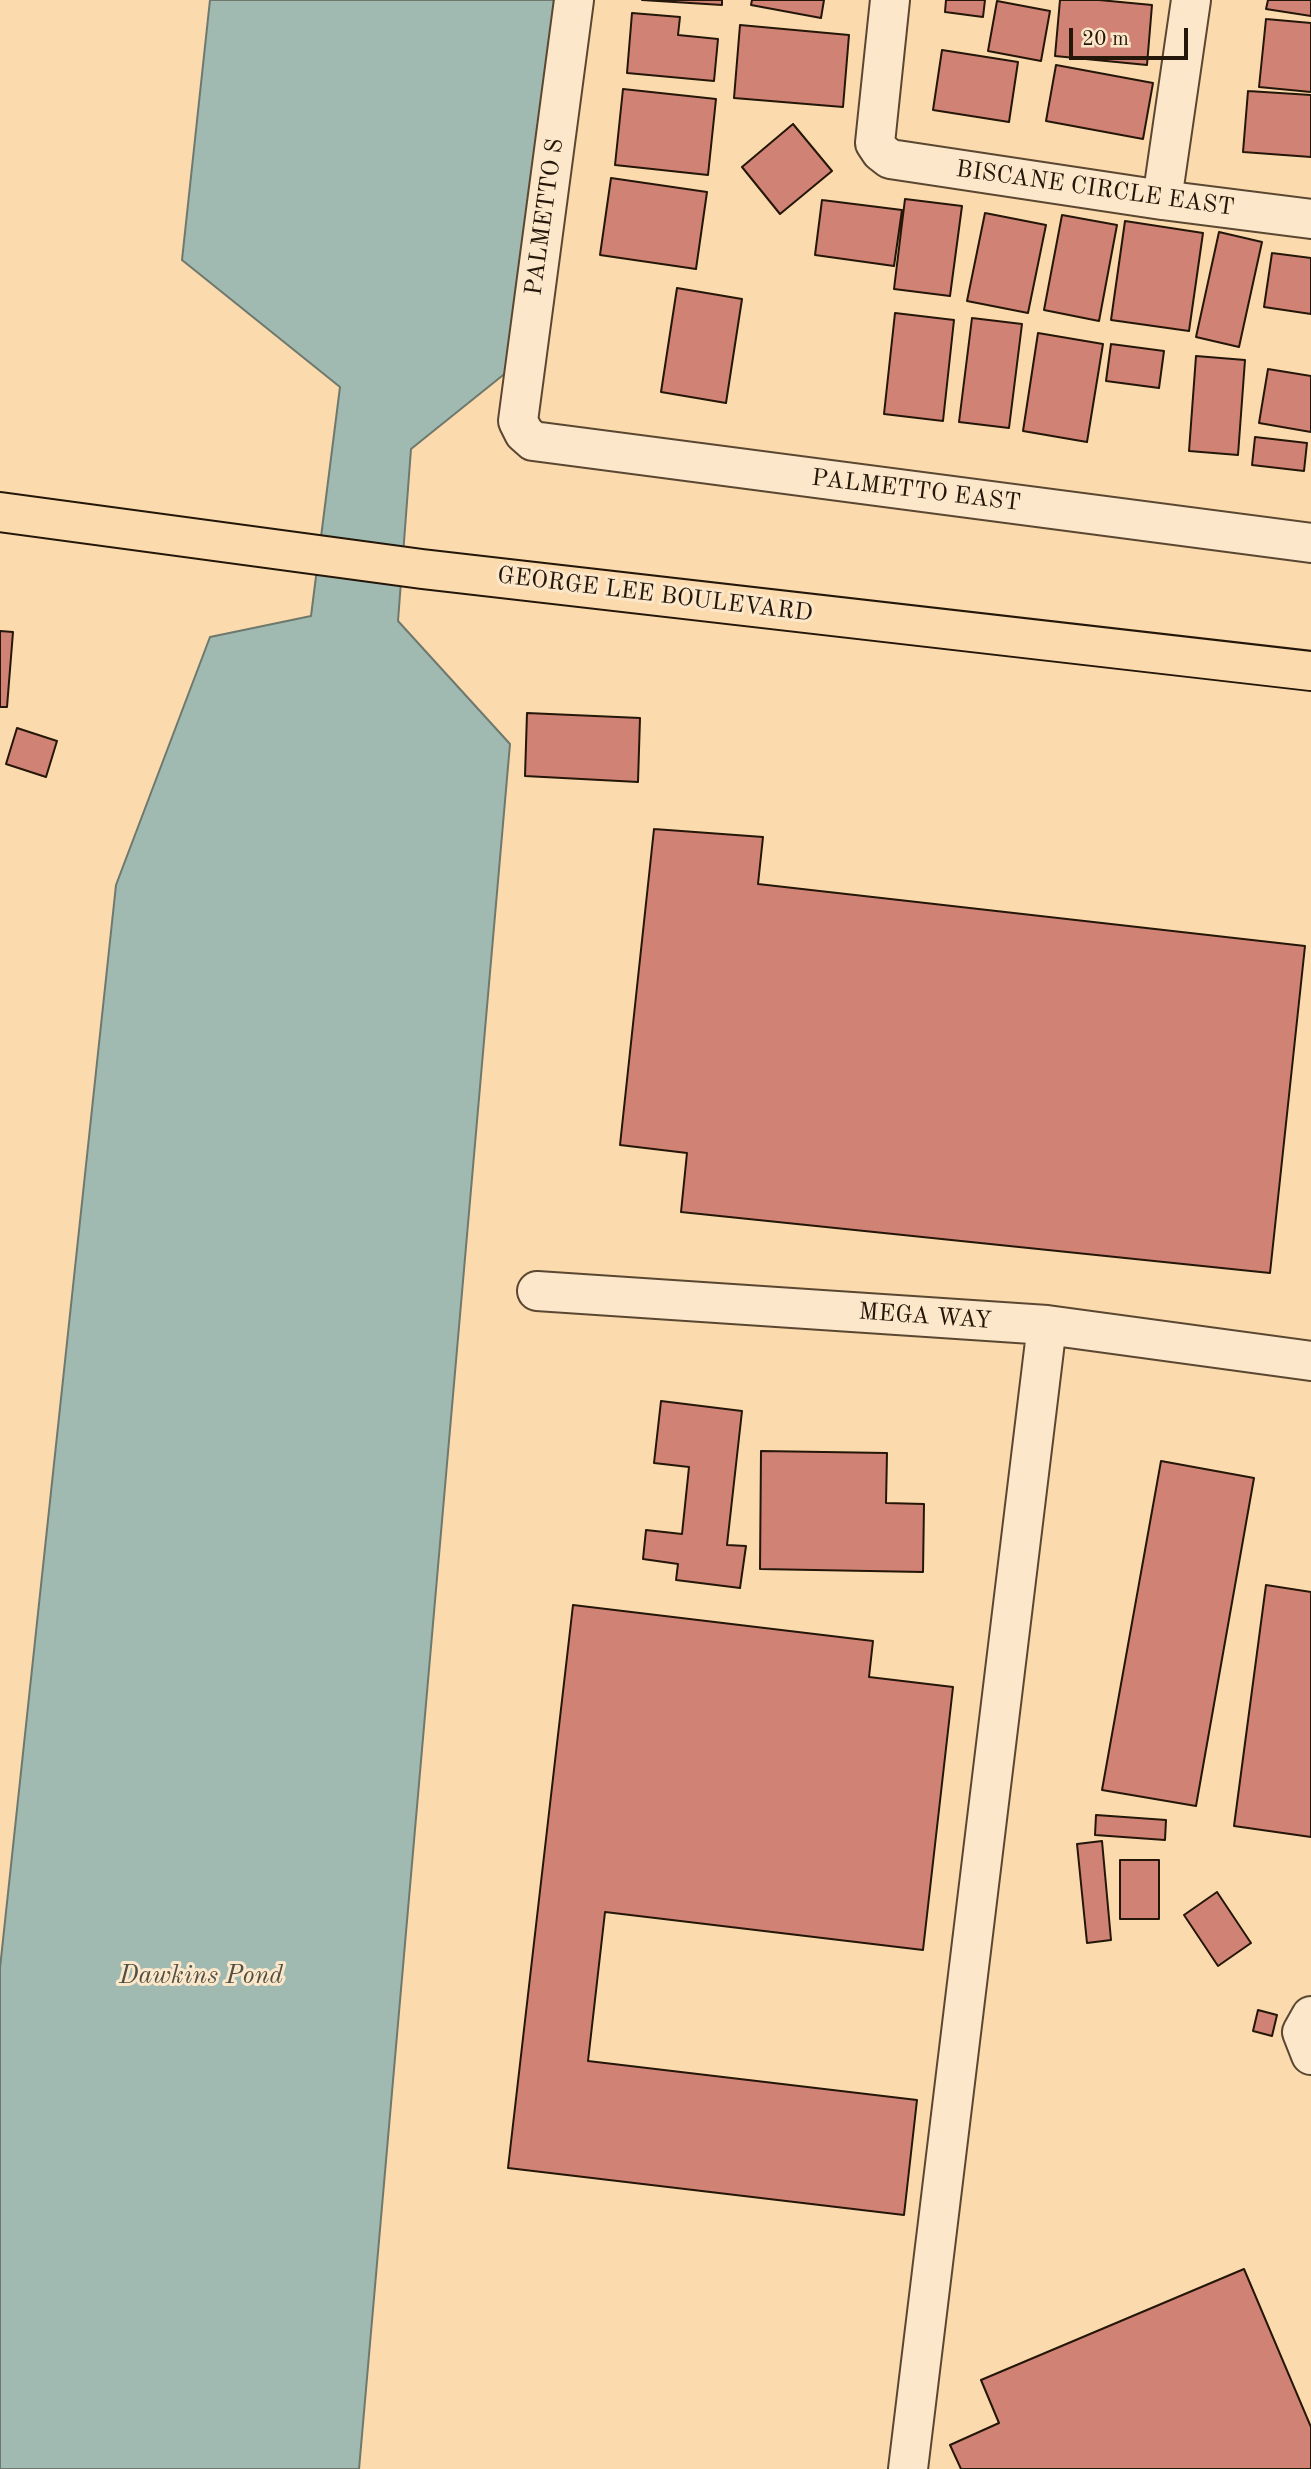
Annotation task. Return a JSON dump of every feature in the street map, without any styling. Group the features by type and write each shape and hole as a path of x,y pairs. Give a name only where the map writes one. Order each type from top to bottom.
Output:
{"main road":[{"name":"GEORGE LEE BOULEVARD","path":"0,512 422,569 1311,671"}],"street":[{"name":"PALMETTO S","path":"524,433 519,421 574,0"},
{"name":"BISCANE CIRCLE EAST","path":"890,0 875,143 890,159 1162,200 1311,219"},
{"path":"1162,200 1191,0"},
{"name":"PALMETTO EAST","path":"524,433 533,442 1311,543"},
{"name":"MEGA WAY","path":"537,1291 1047,1325 1311,1361"},
{"path":"908,2469 1047,1325"},
{"path":"1311,2016 1302,2032 1311,2055"}],"water":[{"name":"Dawkins Pond","path":"210,0 592,0 548,339 411,449 398,621 510,744 359,2469 0,2469 0,1968 116,885 210,637 311,616 340,387 182,260"}],"building":[{"path":"642,0 722,0 722,5"},
{"path":"752,0 824,0 821,18 751,5"},
{"path":"946,0 985,0 983,17 945,12"},
{"path":"1060,0 1099,0 1152,5 1147,65 1055,56"},
{"path":"1268,0 1311,0 1311,16 1266,9"},
{"path":"997,1 1050,11 1041,61 988,51"},
{"path":"632,13 680,17 678,35 718,39 714,81 627,73"},
{"path":"1266,19 1311,23 1311,92 1259,87"},
{"path":"740,25 849,35 843,107 734,98"},
{"path":"942,50 1018,62 1009,122 933,110"},
{"path":"1056,65 1153,83 1143,139 1046,121"},
{"path":"623,89 716,99 708,175 615,165"},
{"path":"1248,91 1311,95 1311,157 1243,152"},
{"path":"793,124 832,171 780,214 742,167"},
{"path":"611,178 707,192 696,269 600,255"},
{"path":"905,199 962,206 950,296 894,289"},
{"path":"822,200 902,210 894,266 815,255"},
{"path":"985,213 1046,225 1028,313 967,301"},
{"path":"1062,215 1117,225 1099,321 1044,310"},
{"path":"1125,221 1203,233 1189,331 1111,320"},
{"path":"1219,232 1262,242 1239,347 1196,337"},
{"path":"1272,253 1311,258 1311,314 1264,307"},
{"path":"677,288 742,299 726,403 661,392"},
{"path":"895,313 954,320 943,421 884,414"},
{"path":"972,318 1022,324 1009,428 959,422"},
{"path":"1038,333 1103,344 1087,442 1023,431"},
{"path":"1111,344 1164,351 1159,388 1106,381"},
{"path":"1196,356 1245,360 1238,455 1189,451"},
{"path":"1268,369 1311,376 1311,432 1259,423"},
{"path":"1255,437 1307,443 1304,471 1252,465"},
{"path":"0,631 13,632 7,707 0,707"},
{"path":"527,713 640,718 638,782 525,776"},
{"path":"17,728 57,741 46,777 6,764"},
{"path":"654,829 763,837 758,884 1305,946 1270,1273 681,1212 687,1153 620,1145"},
{"path":"661,1401 742,1411 727,1545 746,1546 740,1588 676,1580 678,1564 643,1559 646,1530 682,1534 689,1467 654,1463"},
{"path":"761,1451 887,1453 886,1503 924,1504 923,1572 760,1569"},
{"path":"1161,1461 1254,1478 1196,1806 1102,1790"},
{"path":"1266,1585 1311,1592 1311,1837 1234,1826"},
{"path":"573,1605 873,1641 869,1677 953,1687 923,1950 605,1912 588,2061 917,2100 904,2215 508,2168"},
{"path":"1096,1815 1166,1820 1165,1840 1095,1835"},
{"path":"1102,1841 1111,1940 1087,1943 1077,1844"},
{"path":"1120,1860 1159,1860 1159,1919 1120,1919"},
{"path":"1217,1892 1251,1943 1218,1966 1184,1915"},
{"path":"1258,2010 1277,2015 1272,2036 1253,2031"},
{"path":"1244,2269 1311,2427 1311,2469 961,2469 950,2445 999,2423 981,2380"}]}
